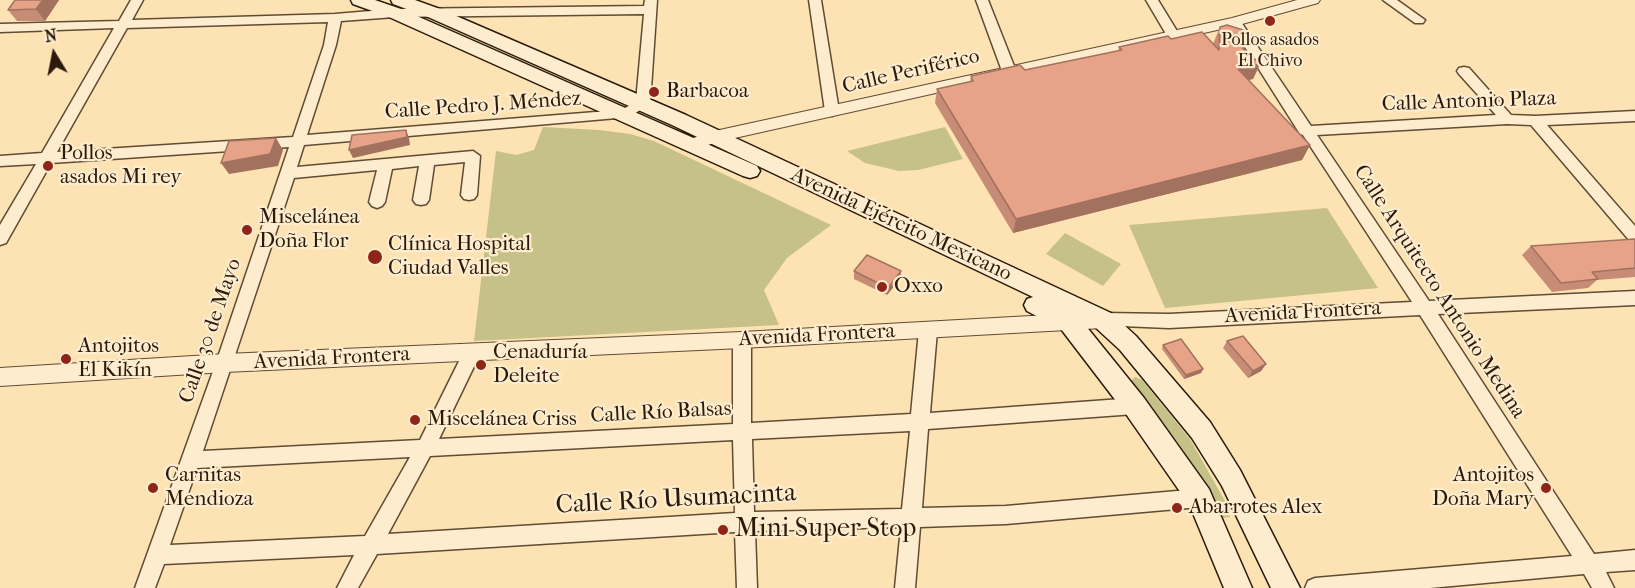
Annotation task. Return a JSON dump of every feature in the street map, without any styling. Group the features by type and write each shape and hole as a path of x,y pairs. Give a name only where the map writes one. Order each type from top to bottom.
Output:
{"main road":[{"name":"Avenida Ejército Mexicano","path":"359,0 434,13 716,137 1103,320 1158,377 1201,430 1231,478 1286,588"},
{"name":"Avenida Ejército Mexicano","path":"397,7 624,114 946,260 1069,322 1135,406 1200,498 1238,588"}],"street":[{"path":"0,239 136,0"},
{"path":"815,0 832,111"},
{"path":"982,0 1009,71"},
{"path":"1152,0 1174,36"},
{"name":"Calle Periférico","path":"693,144 1009,71 1235,22 1313,0"},
{"path":"1389,0 1419,20"},
{"path":"434,13 651,5 642,104"},
{"path":"0,28 335,18 397,7"},
{"name":"Calle 30 de Mayo","path":"145,588 225,363 299,141 330,45 335,18"},
{"name":"Calle Arquitecto Antonio Medina","path":"1235,22 1305,131 1424,307 1604,588"},
{"path":"1464,71 1507,119"},
{"name":"Calle Pedro J. Méndez","path":"0,161 299,141 624,114 642,104"},
{"name":"Calle Antonio Plaza","path":"1305,131 1507,119 1535,121 1635,116"},
{"path":"1535,121 1635,236"},
{"path":"288,173 473,156 469,195"},
{"path":"421,200 427,160"},
{"path":"377,202 386,164"},
{"name":"Avenida Frontera","path":"0,377 225,363 928,331 1103,320 1169,321 1635,298"},
{"path":"905,588 928,331"},
{"path":"742,340 742,432 747,588"},
{"path":"347,588 426,446 472,352"},
{"name":"Calle Río Balsas","path":"189,460 919,422 1135,406"},
{"name":"Calle Río Usumacinta","path":"156,555 372,545 746,522 1006,515 1200,498"},
{"path":"1315,588 1635,560"}],"shaded area":[{"path":"543,127 599,130 630,134 654,141 831,225 787,258 764,290 779,325 474,341 496,151 516,155 534,150"},
{"path":"945,127 963,159 918,170 899,171 865,163 847,151"},
{"path":"1327,208 1378,288 1165,308 1129,225"},
{"path":"1065,233 1121,264 1103,286 1046,254"},
{"path":"1135,377 1142,380 1190,439 1230,510 1230,517 1223,518 1219,515 1179,444 1131,384"}],"building":[{"path":"15,0 43,0 36,9 8,10"},
{"path":"1227,25 1243,30 1234,40 1260,64 1238,69 1310,145 1016,219 937,89 973,81 971,76 1020,65 1025,70 1122,50 1119,47 1168,36 1171,39 1202,32 1219,50 1220,27"},
{"path":"406,130 407,137 349,150 352,135"},
{"path":"276,138 270,154 221,163 229,141"},
{"path":"1635,239 1635,268 1592,272 1598,279 1561,283 1531,246"},
{"path":"867,255 901,271 888,288 854,271"},
{"path":"1243,336 1266,364 1253,371 1227,341"},
{"path":"1181,339 1203,369 1186,375 1163,345"}],"place":[{"name":"Pollos asados El Chivo","path":"1270,21"},
{"name":"Barbacoa","path":"654,92"},
{"name":"Pollos asados Mi rey","path":"48,166"},
{"name":"Miscelánea Doña Flor","path":"247,230"},
{"name":"Clínica Hospital Ciudad Valles","path":"375,257"},
{"name":"Oxxo","path":"882,287"},
{"name":"Antojitos El Kikín","path":"66,359"},
{"name":"Cenaduría Deleite","path":"481,365"},
{"name":"Miscelánea Criss","path":"415,420"},
{"name":"Carnitas Mendioza","path":"153,488"},
{"name":"Antojitos Doña Mary","path":"1546,488"},
{"name":"Abarrotes Alex","path":"1177,508"},
{"name":"Mini Super Stop","path":"723,530"}]}
